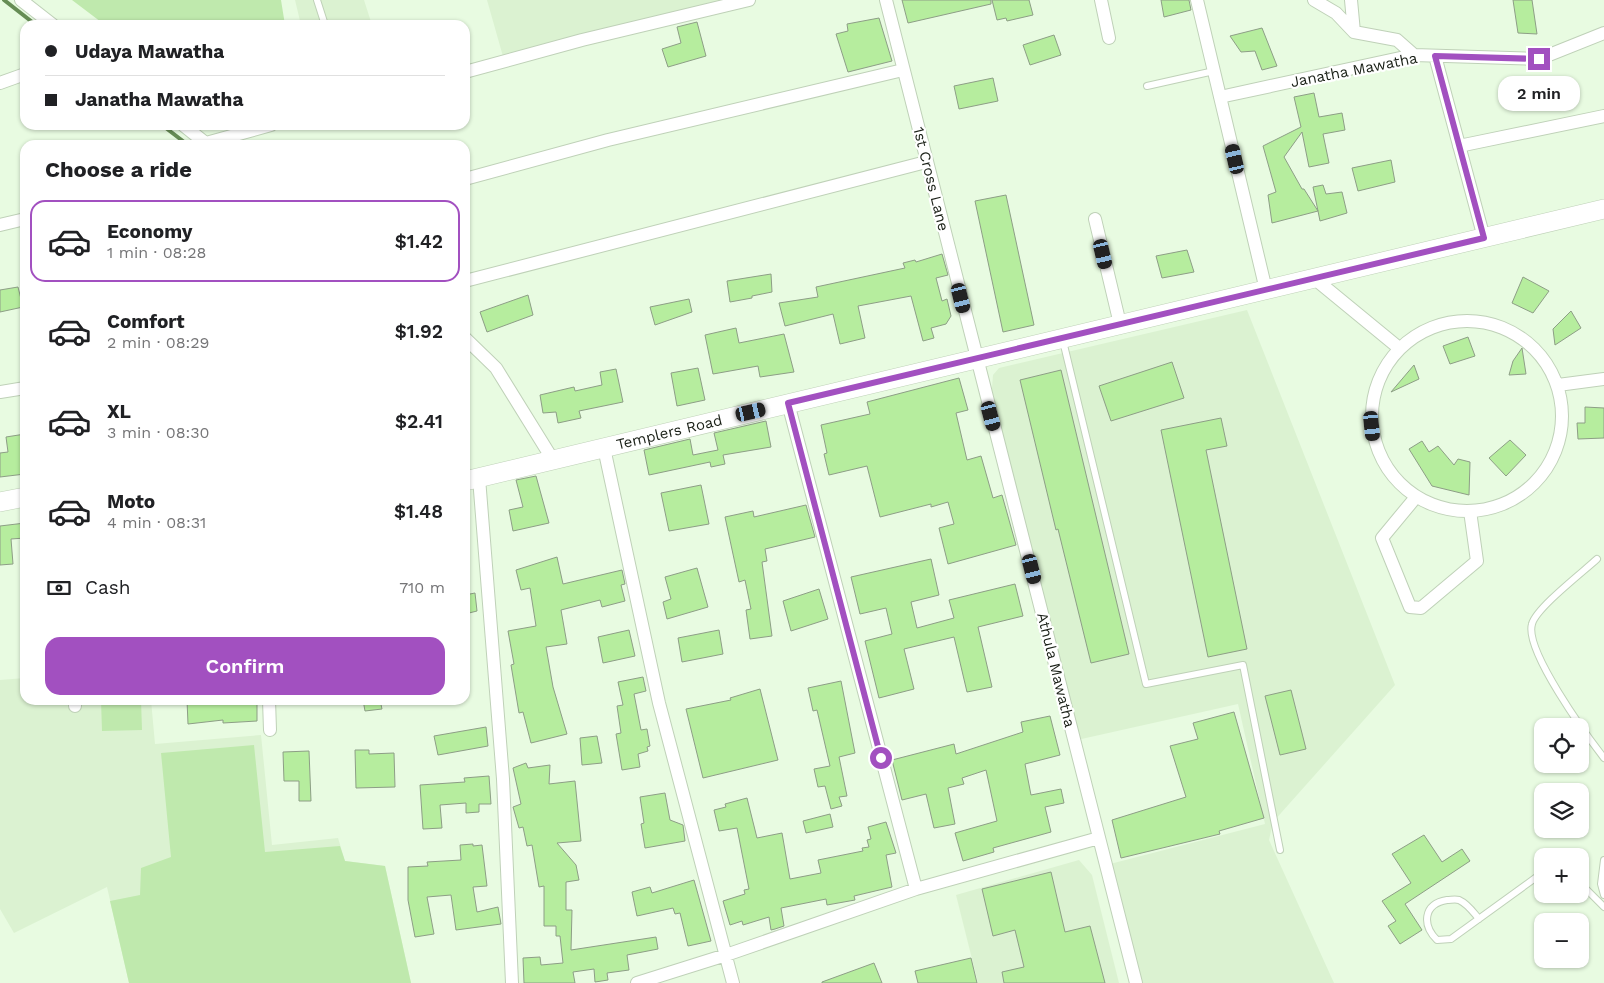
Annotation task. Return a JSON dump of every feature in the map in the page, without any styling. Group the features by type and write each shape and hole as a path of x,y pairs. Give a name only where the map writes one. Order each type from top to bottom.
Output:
{"main road":[{"name":"Templers Road","path":"472,479 1604,209"},
{"path":"0,502 20,498"}],"street":[{"path":"21,0 47,20"},
{"path":"470,71 582,40 749,0"},
{"name":"1st Cross Lane","path":"886,0 976,358"},
{"path":"1100,0 1109,38"},
{"path":"1197,0 1266,290"},
{"path":"1314,0 1336,13 1354,32 1398,40 1414,56"},
{"path":"1351,0 1354,32"},
{"name":"Janatha Mawatha","path":"1220,97 1414,56 1539,59 1604,33"},
{"path":"1435,56 1484,238"},
{"path":"470,177 608,140 903,70"},
{"path":"0,83 20,76"},
{"path":"1459,146 1604,116"},
{"path":"189,130 202,140"},
{"path":"221,140 255,130"},
{"path":"470,280 926,162"},
{"path":"1095,219 1120,324"},
{"path":"0,225 20,220"},
{"path":"1315,278 1399,348"},
{"path":"1475,320 1502,327 1526,340 1546,360 1558,385 1563,410 1561,435 1553,460 1538,480 1518,497 1495,507 1470,511 1433,505 1416,497 1397,481 1382,462 1372,430 1371,414 1374,390 1384,367 1399,348 1421,331 1448,322 1475,320"},
{"path":"470,343 496,368 553,460"},
{"name":"Athula Mawatha","path":"976,358 1136,983"},
{"path":"1558,385 1604,379"},
{"path":"0,392 20,389"},
{"path":"788,403 916,889"},
{"path":"604,448 659,703 734,983"},
{"path":"472,479 502,779 512,983"},
{"path":"1416,497 1382,538 1410,607 1415,609 1420,608 1477,561 1470,511"},
{"path":"269,705 270,730"},
{"path":"637,983 726,955 916,889 1099,838"}],"lane":[{"path":"318,0 324,20"},
{"path":"1146,86 1214,71"},
{"path":"1062,337 1146,684 1243,665 1280,850"},
{"path":"1597,559 1540,610 1532,624 1532,641 1546,670 1582,729 1604,758"},
{"path":"1604,860 1601,884 1604,895"},
{"path":"1479,919 1467,905 1457,899 1437,904 1426,914 1429,928 1437,940 1451,939 1479,919 1534,879"},
{"path":"1589,892 1604,907"}],"shaded area":[{"path":"295,0 364,0 370,20 300,20"},
{"path":"487,0 729,0 504,60"},
{"path":"1247,310 1395,685 1273,822 1269,840 1334,983 1139,983 1110,864 1265,824 1238,704 1077,740 991,401 993,375 999,368"},
{"path":"20,678 20,705 151,705 155,744 261,735 272,845 338,838 345,861 385,866 411,983 129,983 107,887 14,933 0,909 0,680"},
{"path":"1079,860 1092,875 1119,983 978,983 956,895"}],"green space":[{"path":"72,0 281,0 284,20 98,20"},
{"path":"101,705 141,705 142,730 102,731"},
{"path":"254,745 265,852 340,846 345,861 385,866 411,983 129,983 110,901 140,895 141,868 171,857 161,753"}],"building":[{"path":"902,0 991,0 991,4 908,23"},
{"path":"992,0 1029,0 1033,15 1007,21 1006,18 997,20"},
{"path":"1161,0 1189,0 1191,10 1164,17"},
{"path":"1513,0 1532,0 1537,34 1518,33"},
{"path":"879,18 892,61 848,72 836,34 848,31 847,24"},
{"path":"697,22 706,56 668,67 662,49 681,43 677,27"},
{"path":"1262,28 1277,66 1262,70 1255,51 1241,52 1230,36"},
{"path":"1054,35 1061,55 1030,65 1023,45"},
{"path":"993,78 998,101 959,109 954,86"},
{"path":"1314,93 1319,117 1342,113 1345,130 1323,134 1329,163 1309,167 1302,132 1284,157 1302,189 1304,189 1318,211 1272,223 1268,195 1276,192 1263,146 1301,127 1294,97"},
{"path":"1391,160 1395,182 1358,191 1352,168"},
{"path":"1323,185 1326,194 1342,192 1347,213 1320,221 1313,187"},
{"path":"1006,195 1034,325 1003,332 975,201"},
{"path":"1187,250 1194,272 1162,278 1156,256"},
{"path":"942,254 948,275 936,278 942,301 947,299 951,316 946,324 931,328 934,338 923,341 911,296 858,306 865,338 840,344 833,314 785,326 779,303 818,297 816,287 905,268 903,263 915,260 916,262"},
{"path":"771,274 772,292 730,302 727,281"},
{"path":"1523,277 1549,291 1533,313 1512,303"},
{"path":"18,287 20,308 0,312 0,290"},
{"path":"528,295 533,315 487,332 480,312"},
{"path":"689,299 692,312 655,325 650,307"},
{"path":"1571,311 1581,328 1555,345 1553,329"},
{"path":"736,328 739,343 784,334 794,372 760,377 758,366 713,374 705,335"},
{"path":"1468,337 1475,356 1450,364 1443,346"},
{"path":"1522,348 1526,374 1509,375 1513,361"},
{"path":"1172,362 1184,398 1111,421 1099,386"},
{"path":"1414,365 1419,379 1391,392"},
{"path":"698,368 705,400 677,406 671,373"},
{"path":"616,369 623,402 579,411 581,418 558,423 556,412 543,413 540,395 574,387 575,391 602,385 600,372"},
{"path":"1061,370 1129,654 1091,663 1058,529 1056,530 1020,380"},
{"path":"959,378 968,410 956,413 967,460 981,456 993,498 1002,495 1016,545 948,564 939,528 954,524 948,502 931,507 931,504 880,517 867,466 829,475 824,454 827,453 821,425 870,414 867,402"},
{"path":"1585,407 1604,408 1604,438 1578,439 1577,423 1585,423"},
{"path":"1221,418 1227,446 1206,450 1247,649 1208,657 1161,430"},
{"path":"766,421 771,447 723,455 725,464 711,467 710,462 649,475 644,450 690,439 693,455 718,450 714,433"},
{"path":"20,435 20,475 0,477 0,453 8,452 6,437"},
{"path":"1510,440 1526,455 1506,476 1489,458"},
{"path":"1422,441 1429,452 1438,446 1454,465 1458,459 1470,462 1469,495 1432,486 1409,449"},
{"path":"536,476 549,523 513,531 509,510 523,507 516,480"},
{"path":"701,485 709,524 669,531 661,493"},
{"path":"806,505 815,537 765,549 767,561 762,562 772,636 750,639 746,610 751,609 745,580 739,582 725,517 753,511 754,517"},
{"path":"20,524 20,538 11,539 13,564 0,565 0,526"},
{"path":"557,557 563,584 622,570 625,584 621,585 625,601 602,607 600,600 561,610 567,644 546,647 553,687 567,734 531,743 523,712 519,713 511,665 514,664 508,631 536,626 530,588 521,590 516,570"},
{"path":"931,559 939,595 911,602 917,628 954,618 949,600 1015,584 1023,616 978,627 992,687 967,692 954,637 904,649 914,689 879,698 865,641 892,634 886,608 860,614 851,577"},
{"path":"697,568 708,607 667,619 663,602 671,599 665,577"},
{"path":"819,589 828,619 791,631 783,601"},
{"path":"475,593 477,611 470,613 470,594"},
{"path":"629,630 635,656 603,663 598,637"},
{"path":"719,630 723,654 682,662 678,638"},
{"path":"643,677 646,691 634,694 641,730 647,729 650,746 647,747 648,751 638,754 640,767 622,770 616,734 621,733 617,706 623,705 618,682"},
{"path":"841,681 855,753 839,757 847,796 839,797 842,806 831,809 825,786 818,787 814,769 830,766 817,710 813,711 808,688"},
{"path":"760,689 778,760 703,778 686,709 731,700 730,698"},
{"path":"1291,690 1306,749 1280,755 1265,696"},
{"path":"187,705 257,705 257,721 223,723 223,720 188,724"},
{"path":"364,705 381,705 382,709 365,711"},
{"path":"1234,712 1264,818 1219,831 1220,834 1121,858 1112,820 1186,797 1170,746 1198,739 1193,723"},
{"path":"1050,716 1060,755 1025,764 1031,795 1061,789 1064,803 1045,807 1051,832 993,848 994,852 963,861 955,833 997,821 986,770 962,778 964,784 948,788 955,824 934,828 926,794 902,800 892,760 954,744 956,754 1023,732 1021,722"},
{"path":"486,727 488,746 438,755 434,736"},
{"path":"597,736 602,763 582,765 580,738"},
{"path":"355,750 369,750 369,754 394,753 395,787 356,788"},
{"path":"309,751 311,801 299,801 299,781 284,781 283,752"},
{"path":"526,763 528,768 550,765 549,784 575,781 581,841 557,843 576,865 579,880 566,882 566,910 572,910 571,950 656,937 658,949 627,955 629,970 607,973 608,980 595,982 594,969 573,972 575,983 524,983 523,958 540,957 541,965 563,963 560,936 556,936 556,926 544,926 544,886 539,887 532,845 527,846 523,827 519,828 513,807 521,804 513,768"},
{"path":"489,776 491,804 479,804 479,812 466,813 466,803 440,805 442,828 423,829 420,785 465,782 464,778"},
{"path":"665,793 670,820 683,825 685,841 645,848 641,824 644,823 640,797"},
{"path":"747,798 757,838 782,833 790,879 821,873 818,860 863,851 862,848 869,847 867,840 871,839 868,827 886,822 896,853 886,855 892,887 854,896 855,900 827,905 826,899 781,908 784,926 771,930 769,917 743,925 742,921 730,925 723,901 745,894 744,890 749,889 737,828 719,831 714,810 726,807 725,804"},
{"path":"830,814 833,827 806,833 803,821"},
{"path":"1424,835 1442,862 1462,849 1470,861 1405,904 1422,930 1400,944 1388,926 1396,921 1382,901 1411,883 1392,854"},
{"path":"473,844 473,846 482,845 487,886 473,887 477,912 498,907 501,924 456,930 451,895 427,897 434,934 415,937 408,900 408,867 428,866 427,862 461,860 460,845"},
{"path":"1051,872 1065,932 1090,926 1105,983 1004,983 1002,972 1024,967 1015,930 993,936 982,889"},
{"path":"694,880 711,941 688,946 680,913 675,914 673,908 637,916 632,892 650,887 652,893"},
{"path":"971,958 977,983 918,983 915,971"},
{"path":"874,963 882,983 822,983 822,982"}],"waterway":[{"path":"4,0 30,20"},
{"path":"168,130 182,140"}],"route":[{"path":"881,758 788,403 1484,238 1435,56 1539,59"}]}
